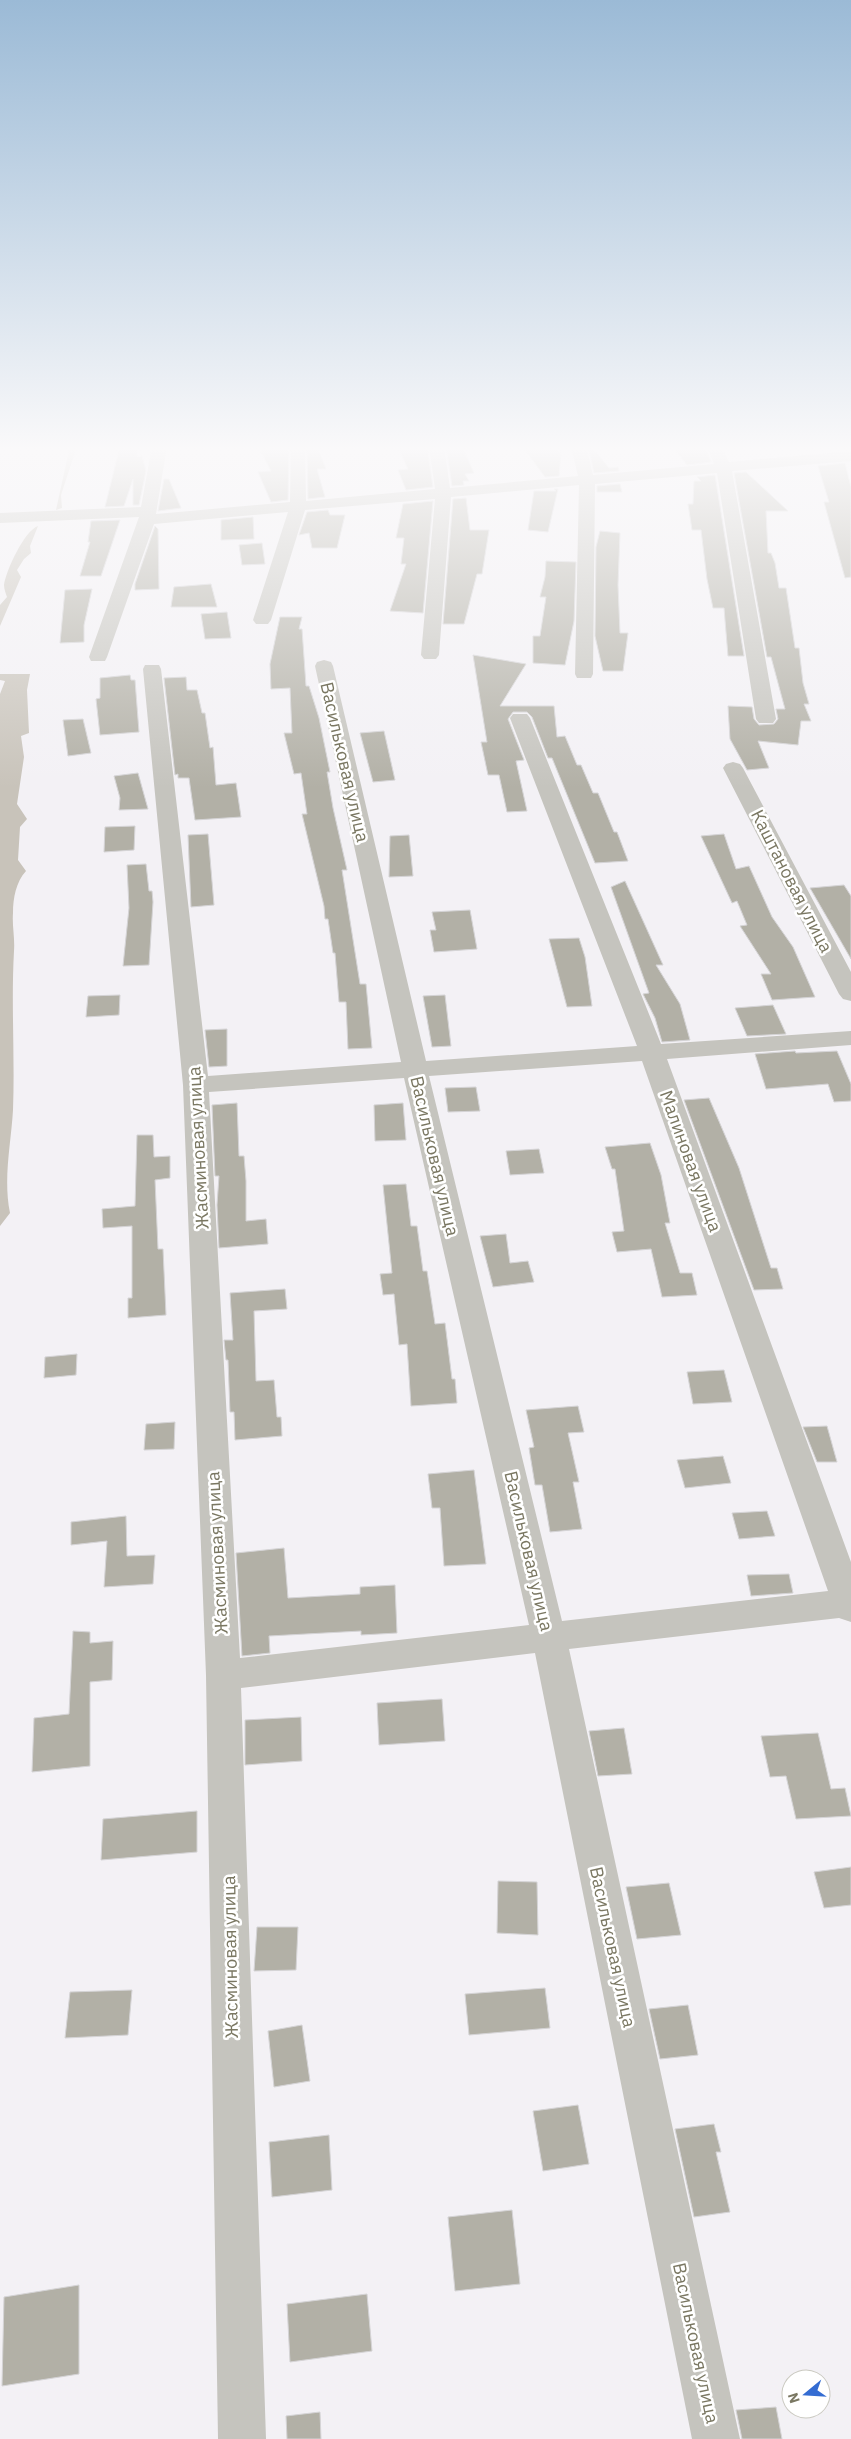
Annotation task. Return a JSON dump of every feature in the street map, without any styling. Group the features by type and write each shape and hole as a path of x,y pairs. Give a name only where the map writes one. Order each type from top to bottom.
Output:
{"street":[{"path":"98,657 132,560"},
{"path":"262,620 281,560"},
{"path":"430,654 438,560"},
{"path":"584,674 586,560"},
{"path":"739,560 766,719"},
{"name":"Васильковая улица","path":"324,666 415,1071 549,1636 716,2439"},
{"name":"Жасминовая улица","path":"152,669 196,1085 223,1675 242,2439"},
{"name":"Малиновая улица","path":"520,718 652,1053 850,1604"},
{"name":"Каштановая улица","path":"734,768 851,994"},
{"path":"196,1085 415,1071 851,1038"},
{"path":"223,1675 549,1636 850,1604"}],"shaded area":[{"path":"13,560 23,560 17,570 21,577 0,626 0,605 7,597 4,585"},
{"path":"0,674 30,674 27,690 29,733 21,736 24,757 17,804 27,819 20,827 18,860 26,871 17,885 13,907 13,1110 7,1174 10,1213 0,1226 0,694 5,681 0,680"}],"building":[{"path":"85,560 106,560 101,576 80,576"},
{"path":"143,560 159,560 159,589 135,590 135,584"},
{"path":"241,560 264,560 265,564 242,565"},
{"path":"401,560 428,560 423,613 390,611 406,564 401,564"},
{"path":"448,560 484,560 482,574 477,574 464,624 443,624"},
{"path":"596,560 619,560 620,633 628,633 623,671 603,671 595,636"},
{"path":"705,560 729,560 744,656 728,656 724,608 713,608"},
{"path":"750,560 774,560 779,588 786,588 795,648 799,648 803,683 809,704 804,704 811,721 801,721 798,745 758,741 769,768 747,770 730,739 728,706 752,707 754,719 759,725 774,724 778,719 776,709 785,709 771,657 767,657"},
{"path":"840,560 851,560 851,577 845,578"},
{"path":"546,561 576,562 574,621 565,665 533,663 533,636 540,636 546,597 540,597 545,577"},
{"path":"211,584 217,607 171,607 174,587"},
{"path":"92,589 84,625 84,642 60,643 65,590"},
{"path":"227,612 231,638 205,639 201,614"},
{"path":"280,617 302,617 299,629 302,629 306,686 309,686 319,718 330,772 327,772 333,808 347,870 342,870 360,984 366,984 372,1048 348,1049 346,1002 339,1002 335,953 333,953 328,919 325,919 324,906 302,814 307,814 301,773 294,774 284,733 292,733 290,688 271,689 270,664"},
{"path":"473,655 526,664 500,706 554,706 557,737 565,736 577,765 581,765 593,793 598,793 614,832 617,832 628,861 595,863 552,758 548,758 532,717 527,712 513,712 508,719 524,760 516,761 527,811 507,812 499,775 488,775 481,742 487,742"},
{"path":"130,675 131,680 135,680 139,732 100,735 96,699 100,698 100,678"},
{"path":"186,677 187,690 197,690 202,713 205,713 210,748 213,747 216,785 236,783 241,817 195,820 189,778 178,778 178,774 175,775 164,678"},
{"path":"83,719 91,753 68,756 63,720"},
{"path":"384,731 395,780 373,782 360,733"},
{"path":"138,773 148,809 119,810 120,798 114,776"},
{"path":"135,826 134,850 104,852 105,827"},
{"path":"208,834 214,905 191,907 188,835"},
{"path":"724,834 736,869 749,866 772,917 793,947 815,997 772,1000 761,974 771,974 740,926 747,925 737,901 732,903 701,836"},
{"path":"409,835 413,876 389,877 390,836"},
{"path":"146,864 149,891 152,891 153,902 149,965 123,966 129,908 127,865"},
{"path":"625,881 663,965 656,965 680,1004 690,1040 662,1042 655,1018 643,994 649,993 611,887"},
{"path":"844,885 851,896 851,959 810,888"},
{"path":"470,910 477,949 434,952 430,930 436,930 432,912"},
{"path":"579,938 585,957 592,1006 567,1007 549,939"},
{"path":"120,995 119,1015 86,1017 88,996"},
{"path":"445,995 451,1046 432,1047 423,996"},
{"path":"773,1005 786,1034 747,1036 735,1008"},
{"path":"227,1029 227,1066 209,1067 205,1030"},
{"path":"795,1051 796,1053 837,1051 851,1084 851,1101 834,1102 828,1084 766,1089 755,1054"},
{"path":"476,1087 480,1111 448,1112 445,1088"},
{"path":"709,1098 739,1168 771,1268 777,1268 783,1289 754,1290 684,1100"},
{"path":"237,1103 239,1156 244,1156 246,1181 246,1221 266,1219 268,1244 219,1248 217,1205 219,1176 215,1176 212,1105"},
{"path":"403,1103 406,1140 375,1141 374,1105"},
{"path":"137,1135 153,1135 154,1157 170,1156 170,1178 155,1180 158,1249 163,1249 166,1315 128,1318 128,1298 132,1298 132,1226 103,1228 102,1209 135,1206"},
{"path":"650,1143 661,1175 670,1223 665,1223 680,1273 692,1273 697,1295 662,1297 651,1249 617,1252 612,1232 624,1231 615,1169 612,1169 605,1147"},
{"path":"539,1149 544,1173 510,1175 506,1151"},
{"path":"406,1184 411,1226 417,1226 423,1271 427,1271 435,1324 445,1323 452,1379 455,1379 457,1403 411,1406 407,1344 399,1345 394,1294 383,1295 380,1274 392,1273 383,1185"},
{"path":"506,1234 510,1263 528,1261 534,1282 493,1287 480,1236"},
{"path":"285,1289 287,1309 254,1311 256,1381 274,1380 277,1417 281,1417 282,1436 235,1440 234,1412 230,1412 228,1360 226,1360 224,1340 233,1340 230,1293"},
{"path":"77,1354 76,1375 44,1378 45,1357"},
{"path":"724,1370 732,1402 693,1404 687,1372"},
{"path":"578,1406 584,1432 568,1433 579,1482 573,1482 582,1529 550,1532 542,1485 535,1485 529,1448 534,1447 526,1410"},
{"path":"175,1422 174,1449 144,1450 146,1424"},
{"path":"827,1426 837,1462 817,1462 803,1427"},
{"path":"723,1456 731,1483 685,1488 677,1460"},
{"path":"474,1470 486,1564 444,1566 440,1508 432,1508 428,1474"},
{"path":"767,1511 775,1536 739,1539 732,1513"},
{"path":"126,1516 127,1556 155,1555 153,1584 104,1587 107,1541 71,1545 71,1522"},
{"path":"284,1548 288,1598 360,1594 360,1587 395,1585 397,1633 361,1635 361,1631 269,1636 270,1653 242,1656 236,1553"},
{"path":"789,1574 793,1593 751,1596 747,1575"},
{"path":"73,1631 90,1632 90,1643 113,1641 112,1680 90,1682 90,1766 32,1772 34,1718 69,1714"},
{"path":"442,1699 445,1741 379,1745 377,1703"},
{"path":"301,1717 302,1761 245,1765 245,1720"},
{"path":"624,1728 632,1774 598,1776 589,1731"},
{"path":"818,1733 831,1789 845,1788 851,1816 796,1819 786,1776 770,1777 761,1736"},
{"path":"197,1811 197,1852 101,1860 103,1819"},
{"path":"851,1867 851,1905 824,1908 814,1872"},
{"path":"498,1881 537,1882 538,1935 497,1933"},
{"path":"669,1883 681,1935 637,1939 626,1887"},
{"path":"257,1927 298,1927 296,1970 254,1971"},
{"path":"545,1988 550,2028 469,2035 465,1994"},
{"path":"132,1990 128,2035 65,2038 70,1992"},
{"path":"688,2005 698,2055 660,2059 649,2009"},
{"path":"302,2025 310,2081 274,2087 268,2031"},
{"path":"578,2105 589,2164 543,2171 533,2111"},
{"path":"714,2124 721,2152 716,2152 730,2212 694,2217 675,2129"},
{"path":"329,2135 332,2190 272,2197 269,2142"},
{"path":"512,2210 520,2284 455,2291 448,2217"},
{"path":"79,2285 79,2374 2,2386 4,2297"},
{"path":"367,2294 372,2351 290,2362 287,2304"},
{"path":"776,2407 782,2439 742,2439 736,2410"},
{"path":"320,2412 321,2439 287,2439 286,2416"}]}
